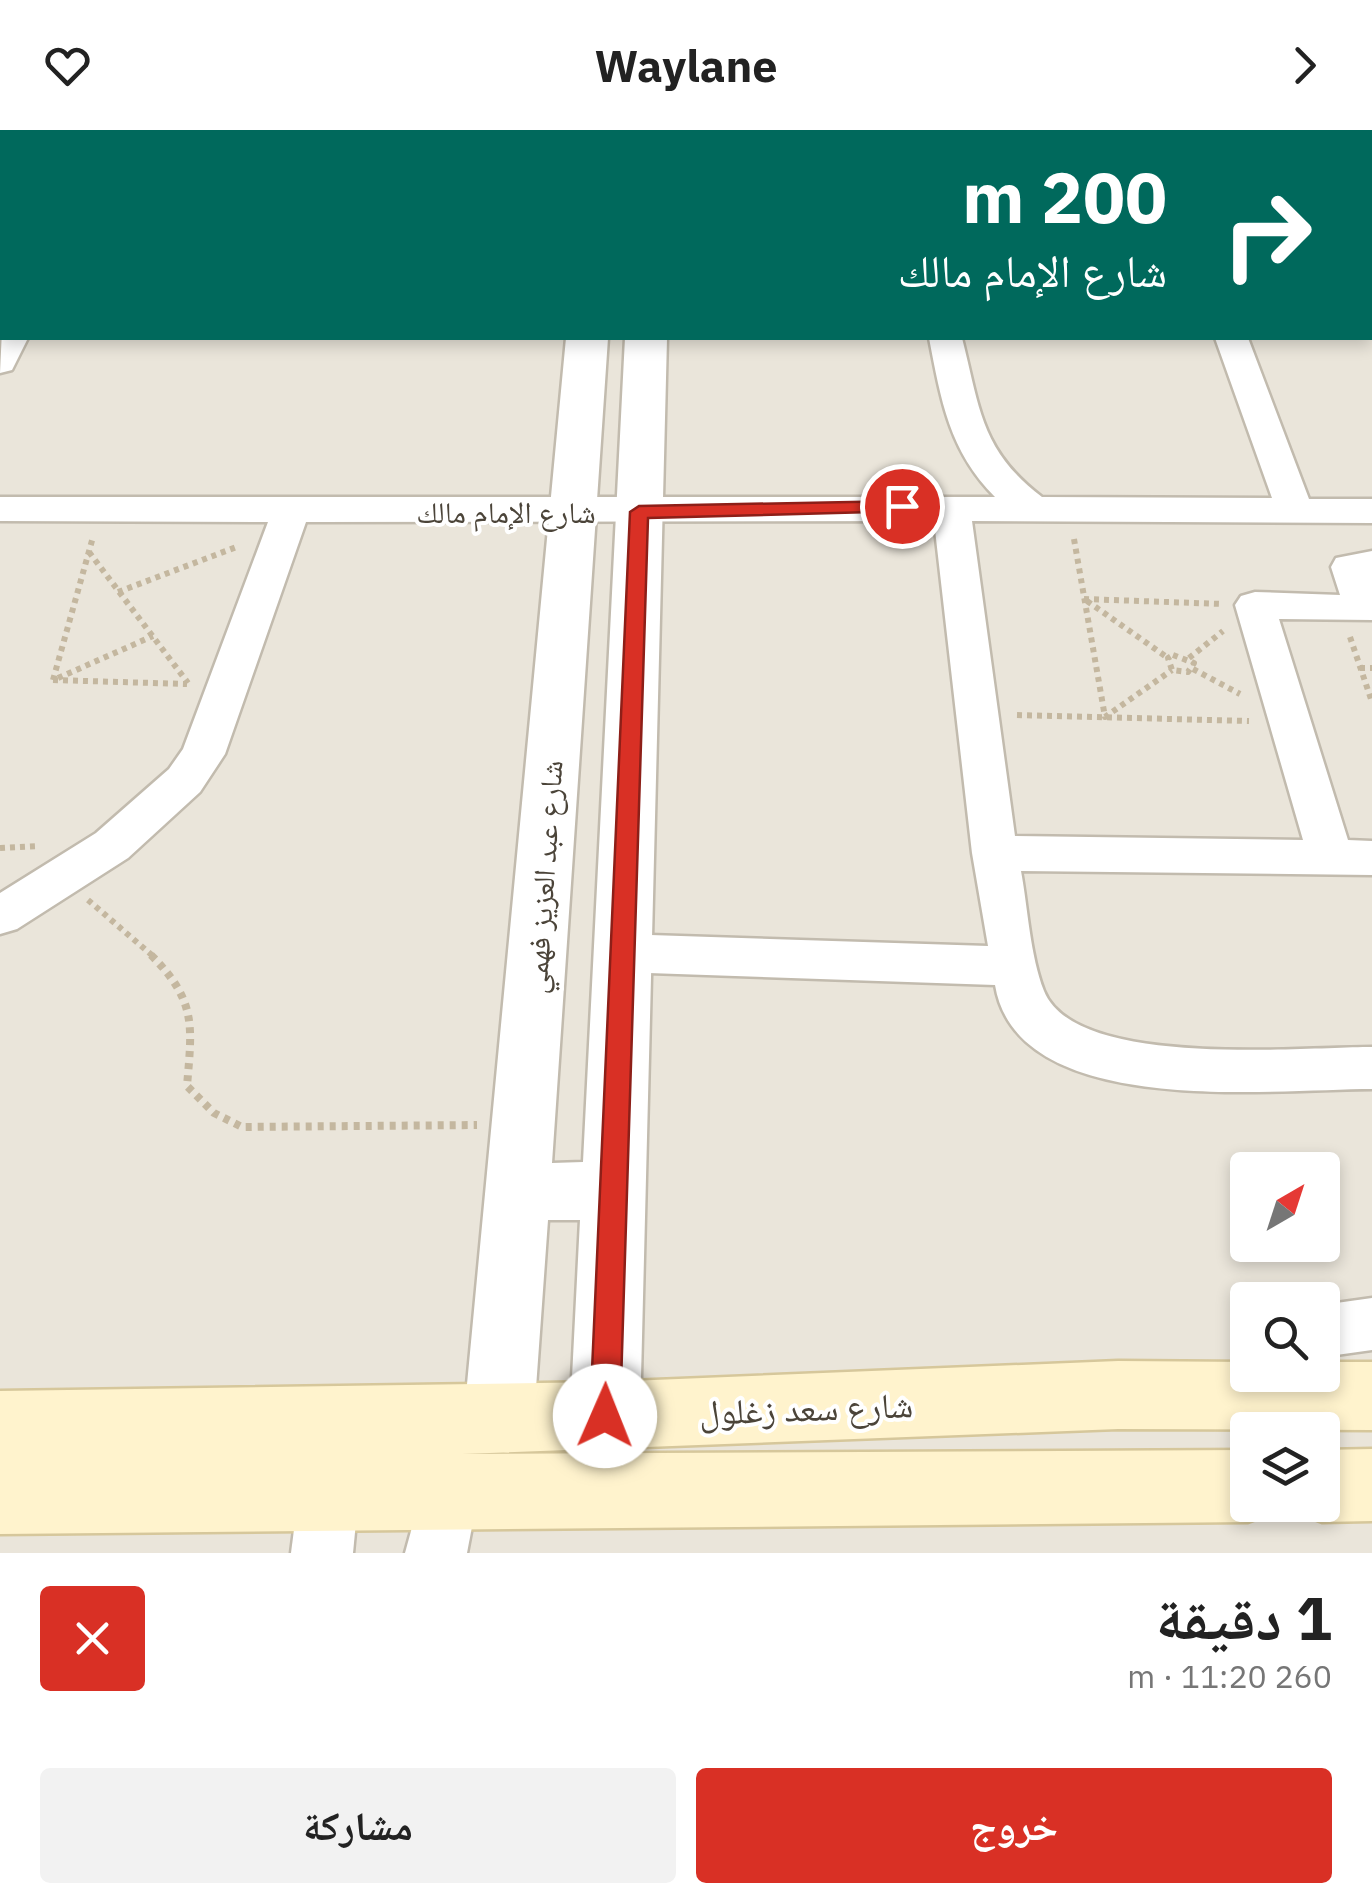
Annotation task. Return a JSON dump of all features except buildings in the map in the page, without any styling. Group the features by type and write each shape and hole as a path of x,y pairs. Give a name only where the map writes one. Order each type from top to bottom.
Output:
{"main road":[{"name":"شارع سعد زغلول","path":"0,1426 605,1416 1118,1395 1230,1386"},
{"name":"شارع سعد زغلول","path":"1323,1392 1372,1396"},
{"path":"1340,1486 1372,1486"},
{"path":"0,1497 325,1522 443,1522 1230,1487"}],"street":[{"name":"شارع عبد العزيز فهمي","path":"499,1416 587,340"},
{"path":"605,1416 646,340"},
{"path":"946,340 951,470 977,714 994,853 1022,1004 1055,1036 1101,1059 1151,1068 1372,1068"},
{"path":"1233,340 1294,510"},
{"name":"شارع الإمام مالك","path":"0,509 288,520 902,506 951,470 1050,508 1372,511"},
{"path":"951,470 988,474 1050,508"},
{"path":"0,916 160,812 185,784 203,754 288,520"},
{"path":"994,853 1352,857 1290,722 1255,606 1364,609 1350,566 1372,564"},
{"path":"620,953 1012,966"},
{"path":"521,1153 535,1190 573,1194 611,1184"},
{"path":"1340,1328 1372,1324"}],"path":[{"path":"1050,508 1084,599 1105,717"},
{"path":"53,680 100,510"},
{"path":"118,592 288,520"},
{"path":"89,552 189,684 212,724"},
{"path":"1084,599 1255,606"},
{"path":"1084,599 1168,658 1172,670"},
{"path":"1340,608 1372,702"},
{"path":"53,680 152,636"},
{"path":"1105,717 1172,670 1188,672 1194,663 1182,655 1168,658"},
{"path":"1360,668 1372,668"},
{"path":"53,680 189,684"},
{"path":"977,714 1290,722"},
{"path":"62,876 176,981 190,1010 193,1030 186,1086 214,1113 242,1127 521,1153"}],"shaded area":[{"path":"0,340 1372,340 1372,1553 0,1553"}],"route":[{"path":"605,1416 639,512 902,506"}]}
